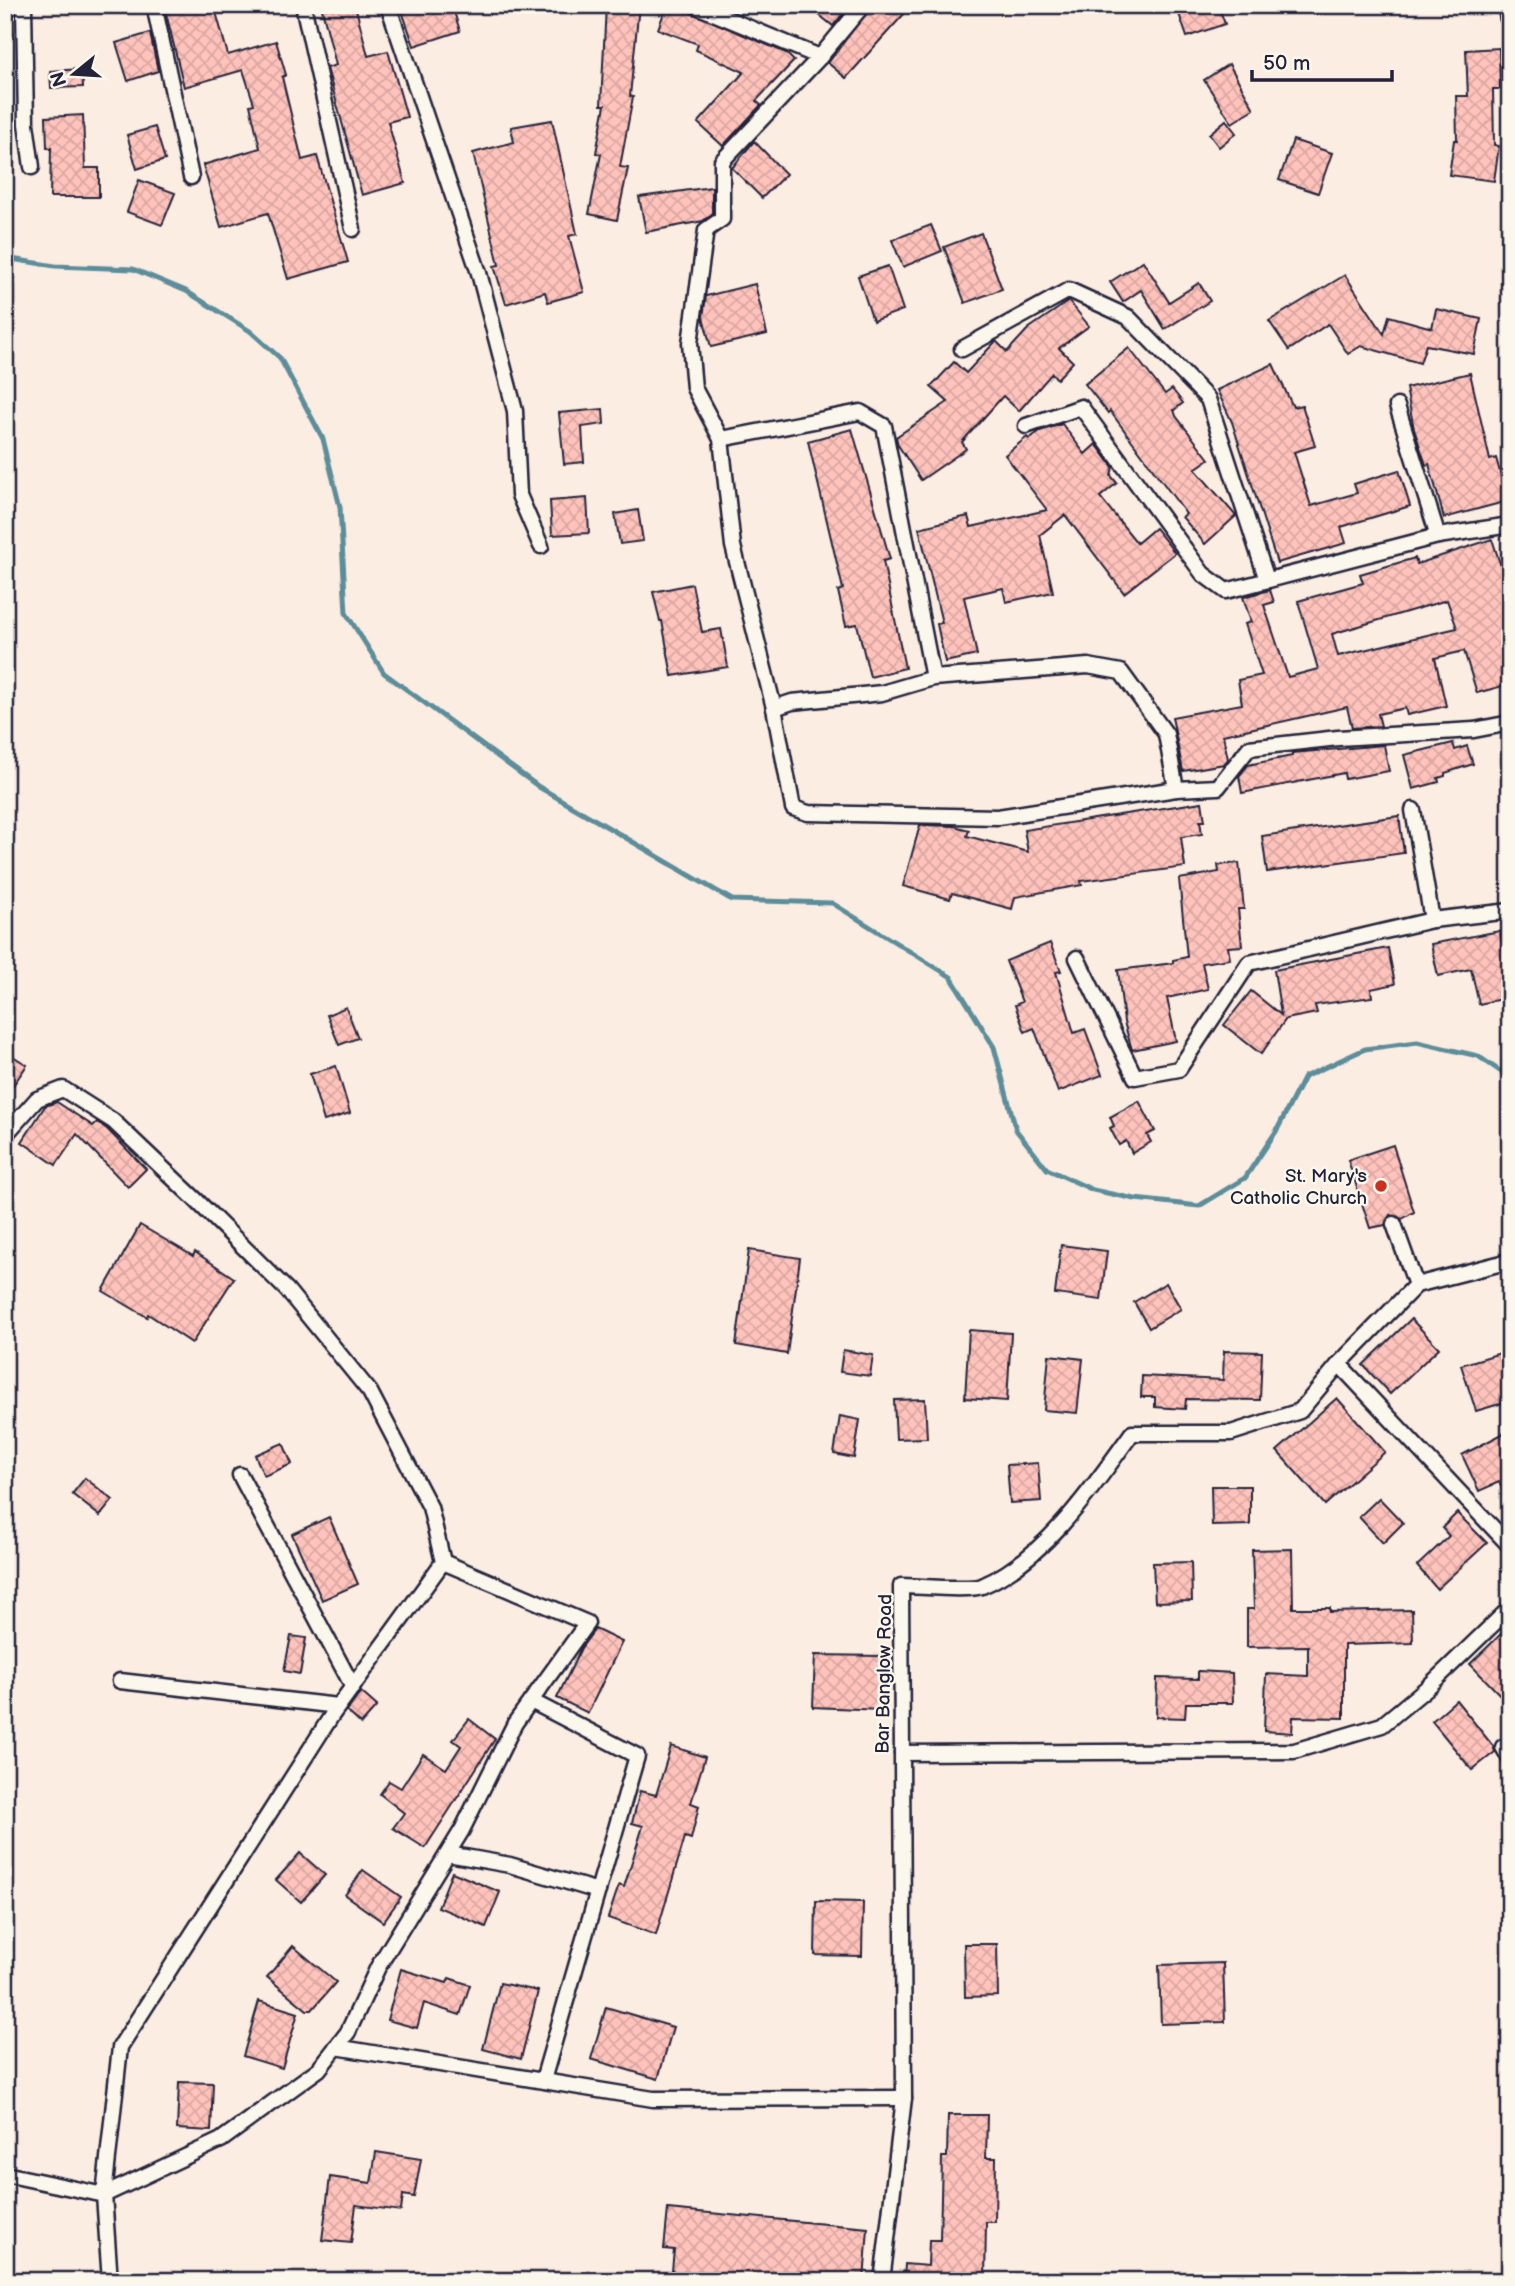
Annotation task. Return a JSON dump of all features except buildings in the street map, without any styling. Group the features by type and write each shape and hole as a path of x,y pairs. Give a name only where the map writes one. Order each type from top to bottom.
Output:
{"street":[{"path":"24,5 26,124 32,167"},
{"path":"154,5 191,177"},
{"path":"303,5 353,229"},
{"path":"388,5 479,273 515,411 519,495 541,546"},
{"path":"694,5 820,57"},
{"path":"863,5 820,57 722,161 722,219 706,230 690,343 694,388 721,439 733,547 774,708 793,808 808,813 998,817 1175,789 1218,787 1249,748 1338,738 1474,730 1510,723"},
{"path":"1508,5 1510,17"},
{"path":"962,349 1069,290 1128,317 1208,399 1266,580"},
{"path":"1397,406 1437,536"},
{"path":"1026,426 1081,407 1203,574 1226,591 1437,536 1510,525"},
{"path":"721,439 860,412 884,426 933,678"},
{"path":"774,708 792,702 881,693 933,678 1088,666 1121,672 1166,734 1175,789"},
{"path":"1413,810 1432,920"},
{"path":"1077,958 1135,1077 1179,1069 1249,963 1432,920 1510,911"},
{"path":"5,1135 37,1099 63,1089 113,1121 195,1199 287,1290 370,1392 430,1507 443,1562 338,1706 120,2047 104,2195 110,2281"},
{"path":"1394,1224 1416,1285 1508,1262"},
{"name":"Bar Banglow Road","path":"882,2281 904,2098 901,1586 980,1587 1025,1559 1082,1502 1132,1433 1231,1433 1300,1411 1339,1364 1416,1285"},
{"path":"1339,1364 1510,1546"},
{"path":"240,1475 352,1687"},
{"path":"5,2174 104,2195 221,2140 319,2069 348,2032 378,1967 448,1854 515,1723 587,1623 443,1562"},
{"path":"902,1753 1294,1751 1382,1725 1428,1688 1510,1608"},
{"path":"120,1681 338,1706"},
{"path":"531,1701 637,1756 543,2080"},
{"path":"448,1854 510,1865 598,1891"},
{"path":"336,2047 653,2099 904,2098"}],"waterway":[{"path":"5,258 55,266 133,269 186,291 250,331 280,358 323,439 340,507 346,613 384,673 539,787 732,900 832,903 951,977 994,1047 1016,1130 1047,1169 1093,1190 1135,1199 1199,1206 1245,1178 1277,1130 1304,1077 1365,1049 1417,1042 1478,1056 1510,1078"}],"place":[{"name":"St. Mary's Catholic Church","path":"1381,1186"}]}
